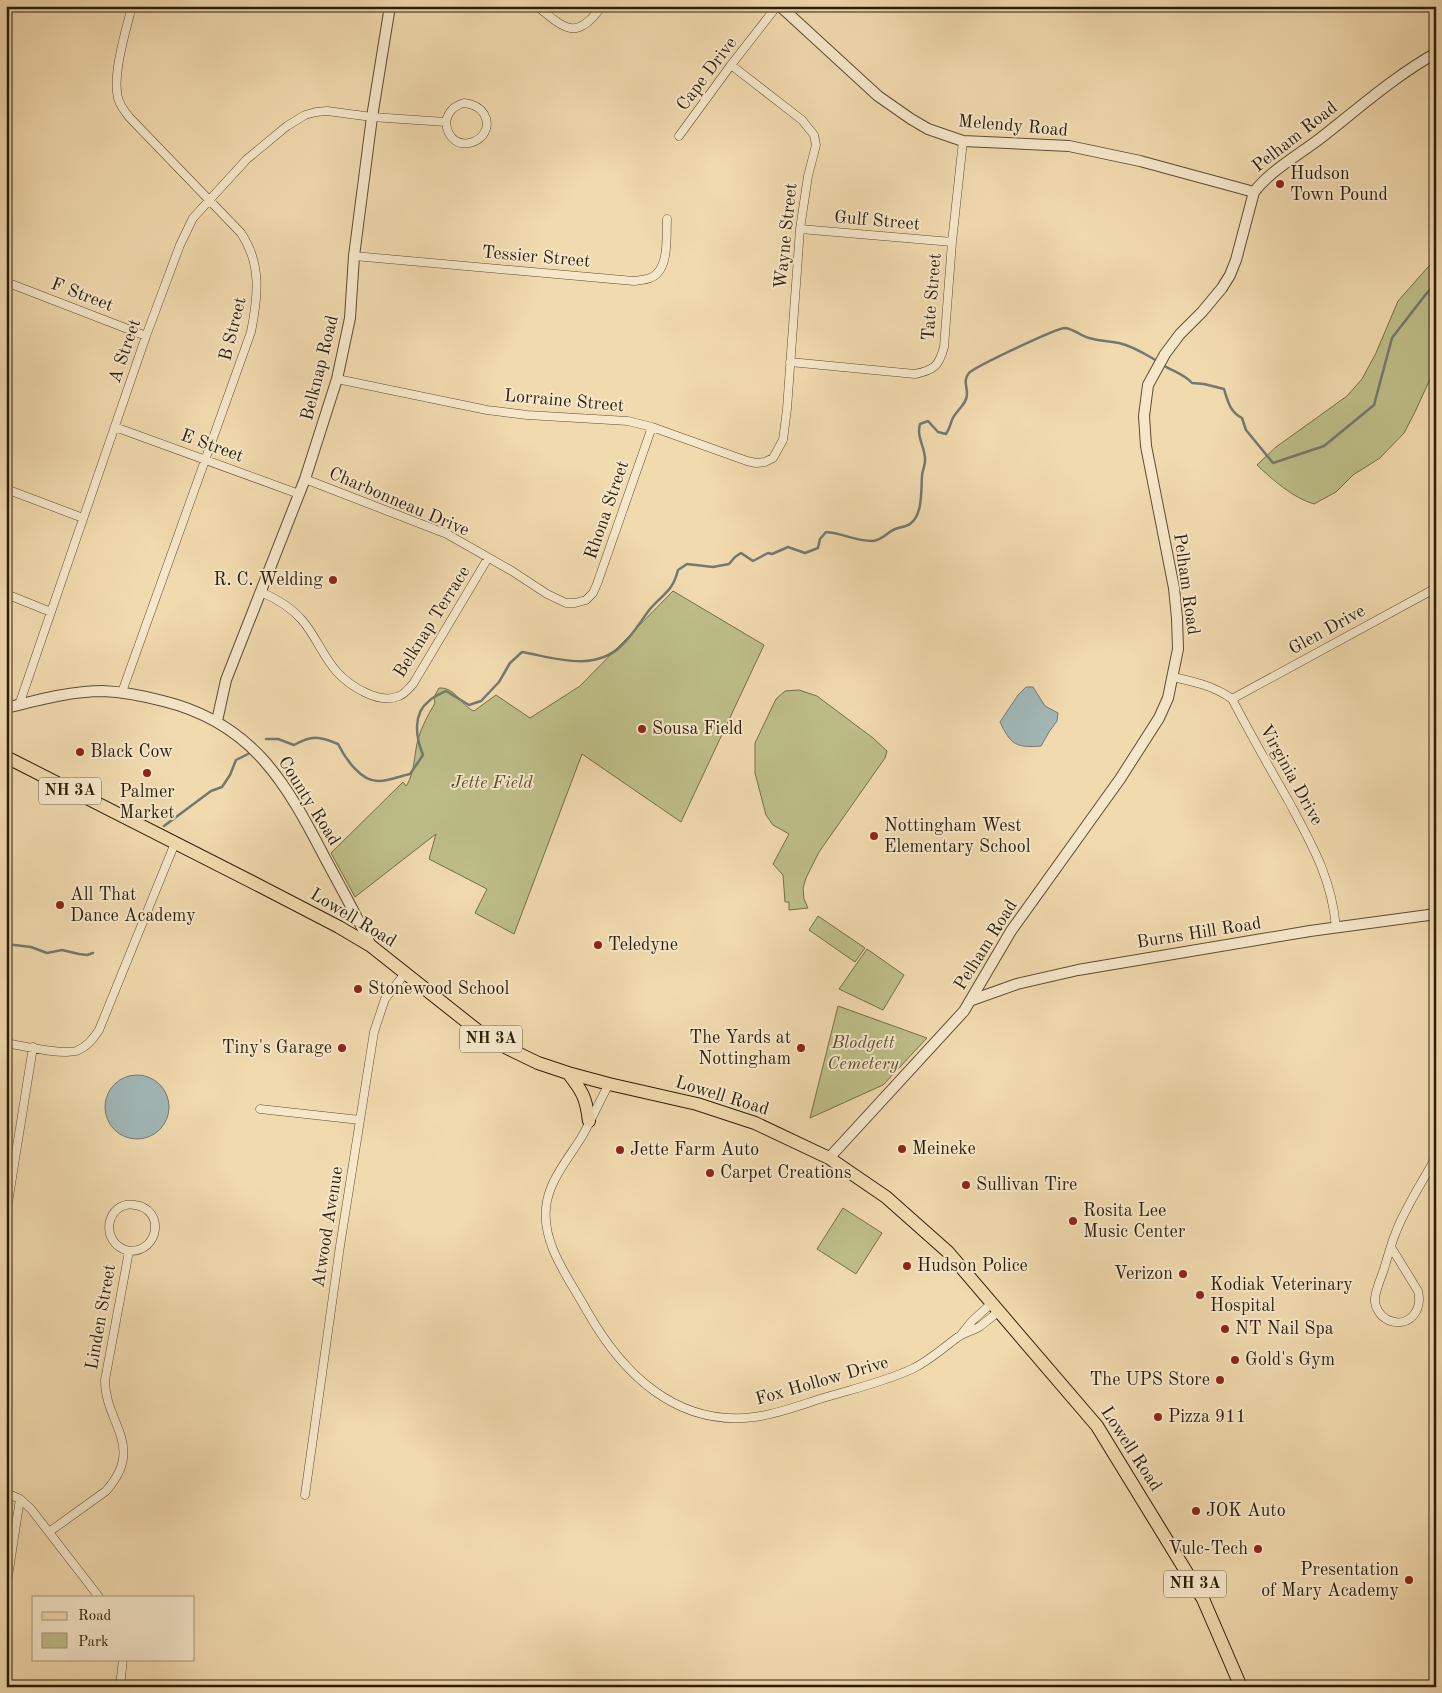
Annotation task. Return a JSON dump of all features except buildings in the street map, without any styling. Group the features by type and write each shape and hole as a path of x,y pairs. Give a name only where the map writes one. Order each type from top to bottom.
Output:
{"main road":[{"name":"Lowell Road","path":"6,757 339,927 371,946 406,972 482,1034 523,1056 568,1073 697,1104 739,1117 774,1131 829,1158 886,1197 948,1252 1082,1407 1106,1438 1203,1599 1241,1687"},
{"path":"568,1073 580,1088 586,1100 589,1121"}],"street":[{"name":"B Street","path":"122,692 251,332 257,292 257,271 252,251 233,223 130,118 120,103 117,92 117,74 132,6"},
{"name":"Belknap Road","path":"217,721 226,680 305,479 338,379 350,318 354,256 372,117 390,6"},
{"path":"537,6 557,22 571,29 576,29 590,22 602,6"},
{"name":"Cape Drive","path":"679,136 731,65 778,6"},
{"name":"Melendy Road","path":"778,6 894,108 928,129 963,142 1070,146 1140,161 1254,192"},
{"name":"Pelham Road","path":"829,1158 948,1030 972,1000 1011,931 1120,779 1159,718 1168,698 1178,649 1175,595 1146,446 1144,416 1148,385 1154,372 1180,334 1207,306 1230,275 1236,260 1254,192 1271,173 1320,138 1392,81 1436,52"},
{"name":"Wayne Street","path":"731,65 802,120 814,135 816,145 808,176 800,229 785,425 783,440 778,450"},
{"path":"464,103 477,106 482,111 486,125 482,136 477,141 465,144 453,139 446,129 446,122 451,110 464,103"},
{"name":"A Street","path":"19,705 146,336 186,231 201,208 248,159 296,120 316,112 327,111 372,117 446,122"},
{"name":"Tate Street","path":"790,362 915,374 934,368 941,359 944,347 952,242 963,142"},
{"name":"Tessier Street","path":"354,256 634,280 651,278 661,269 667,219"},
{"name":"Gulf Street","path":"800,229 952,242"},
{"name":"F Street","path":"6,282 146,336"},
{"name":"Lorraine Street","path":"338,379 487,410 527,415 628,421 652,427 756,462 765,462 773,458 778,450"},
{"name":"E Street","path":"115,427 299,494"},
{"name":"Rhona Street","path":"586,600 593,593 597,584 652,427"},
{"name":"Charbonneau Drive","path":"305,479 447,534 556,599 576,603 586,600"},
{"path":"6,489 83,518"},
{"name":"Belknap Terrace","path":"261,592 286,605 300,617 326,657 344,678 369,694 389,698 398,697 413,684 488,558"},
{"name":"Glen Drive","path":"1232,699 1436,588"},
{"path":"6,594 51,612"},
{"name":"Virginia Drive","path":"1173,678 1208,685 1220,690 1232,699 1316,850 1330,888 1335,908 1336,928"},
{"name":"County Road","path":"6,708 79,693 122,692 173,703 217,721 251,746 265,760 286,789 357,916 371,946"},
{"path":"6,1043 64,1052 75,1051 85,1047 93,1039 99,1030 174,843"},
{"name":"Burns Hill Road","path":"972,1000 1017,984 1078,970 1310,931 1436,914"},
{"name":"Atwood Avenue","path":"305,1495 340,1246 374,1032 380,1011 390,990 406,972"},
{"path":"6,1215 33,1047"},
{"name":"Fox Hollow Drive","path":"609,1084 549,1193 545,1213 549,1238 553,1250 606,1342 642,1383 668,1400 686,1409 714,1416 745,1418 775,1413 902,1373 932,1357 960,1336 978,1328 996,1307"},
{"path":"260,1109 360,1120"},
{"path":"1391,1247 1418,1291 1420,1298 1417,1312 1412,1317 1398,1322 1384,1318 1376,1306 1375,1298 1396,1231 1436,1157"},
{"name":"Linden Street","path":"136,1205 145,1208 152,1215 155,1224 154,1234 150,1242 143,1248 129,1251 120,1247 112,1240 109,1231 109,1221 122,1206 136,1205"},
{"name":"Linden Street","path":"49,1532 106,1492 121,1466 123,1442 108,1401 105,1380 129,1251"},
{"path":"6,1493 20,1499 31,1509 98,1596"},
{"path":"6,1590 20,1499"},
{"path":"120,1687 122,1660"}],"green space":[{"path":"1436,258 1436,366 1404,433 1380,458 1353,475 1336,492 1314,504 1291,493 1257,465 1276,447 1347,396 1362,379 1376,353 1398,301"},
{"name":"Jette Field","path":"673,591 764,645 681,822 582,754 514,934 475,913 487,889 429,859 436,834 355,897 331,853 403,782 407,785 413,768 418,739 435,703 434,697 439,688 450,690 469,709 474,711 496,695 530,718 580,686"},
{"path":"799,690 817,696 873,738 887,751 885,758 819,852 803,888 804,899 808,908 789,910 789,902 785,902 783,875 773,864 789,834 773,825 766,815 755,773 755,743 776,699 785,691"},
{"path":"818,916 865,948 855,962 809,930"},
{"path":"867,949 904,975 883,1010 839,989"},
{"name":"Blodgett Cemetery","path":"838,1006 927,1038 883,1085 810,1118"},
{"path":"843,1208 882,1233 856,1274 817,1249"}],"shaded area":[{"path":"1026,687 1033,687 1045,706 1058,713 1057,721 1041,746 1026,746 1015,743 1008,736 1000,722 1018,695"},
{"path":"131,1075 143,1075 160,1084 167,1095 169,1107 167,1119 160,1130 143,1139 131,1139 119,1134 110,1125 105,1113 105,1101 110,1089 119,1080"}],"waterway":[{"path":"1161,364 1182,375 1192,383 1224,389 1232,410 1242,418 1246,430 1273,463 1324,446 1374,405 1392,338 1436,284"},
{"path":"266,739 278,739 294,745 311,738 331,741 338,744 354,768 366,778 372,780 387,780 410,774 423,755 417,734 418,719 424,706 431,700 446,691 469,705 481,701 499,682 510,663 522,652 574,661 599,659 610,654 629,637 650,609 670,588 678,570 687,564 713,567 729,564 741,553 753,561 768,553 772,554 788,547 805,553 818,548 820,539 826,532 872,541 882,538 895,529 910,524 919,509 922,474 925,463 919,434 920,424 928,421 938,432 946,434 966,398 967,376 975,369 1033,340 1065,328 1089,338 1129,346 1157,361"},
{"path":"164,826 211,791 222,787 230,775 236,760 248,754"},
{"path":"6,944 31,947 47,953 62,950 87,955 93,953"}],"place":[{"name":"Hudson Town Pound","path":"1280,184"},
{"name":"R. C. Welding","path":"333,580"},
{"name":"Sousa Field","path":"642,729"},
{"name":"Black Cow","path":"80,752"},
{"name":"Palmer Market","path":"147,773"},
{"name":"Nottingham West Elementary School","path":"874,836"},
{"name":"All That Dance Academy","path":"60,905"},
{"name":"Teledyne","path":"598,945"},
{"name":"Stonewood School","path":"358,989"},
{"name":"Tiny's Garage","path":"342,1048"},
{"name":"The Yards at Nottingham","path":"801,1048"},
{"name":"Meineke","path":"902,1149"},
{"name":"Jette Farm Auto","path":"620,1150"},
{"name":"Carpet Creations","path":"710,1173"},
{"name":"Sullivan Tire","path":"966,1185"},
{"name":"Rosita Lee Music Center","path":"1073,1221"},
{"name":"Hudson Police","path":"907,1266"},
{"name":"Verizon","path":"1183,1274"},
{"name":"Kodiak Veterinary Hospital","path":"1200,1295"},
{"name":"NT Nail Spa","path":"1225,1329"},
{"name":"Gold's Gym","path":"1235,1360"},
{"name":"The UPS Store","path":"1220,1380"},
{"name":"Pizza 911","path":"1158,1417"},
{"name":"JOK Auto","path":"1196,1511"},
{"name":"Vulc-Tech","path":"1258,1549"},
{"name":"Presentation of Mary Academy","path":"1409,1580"}]}
